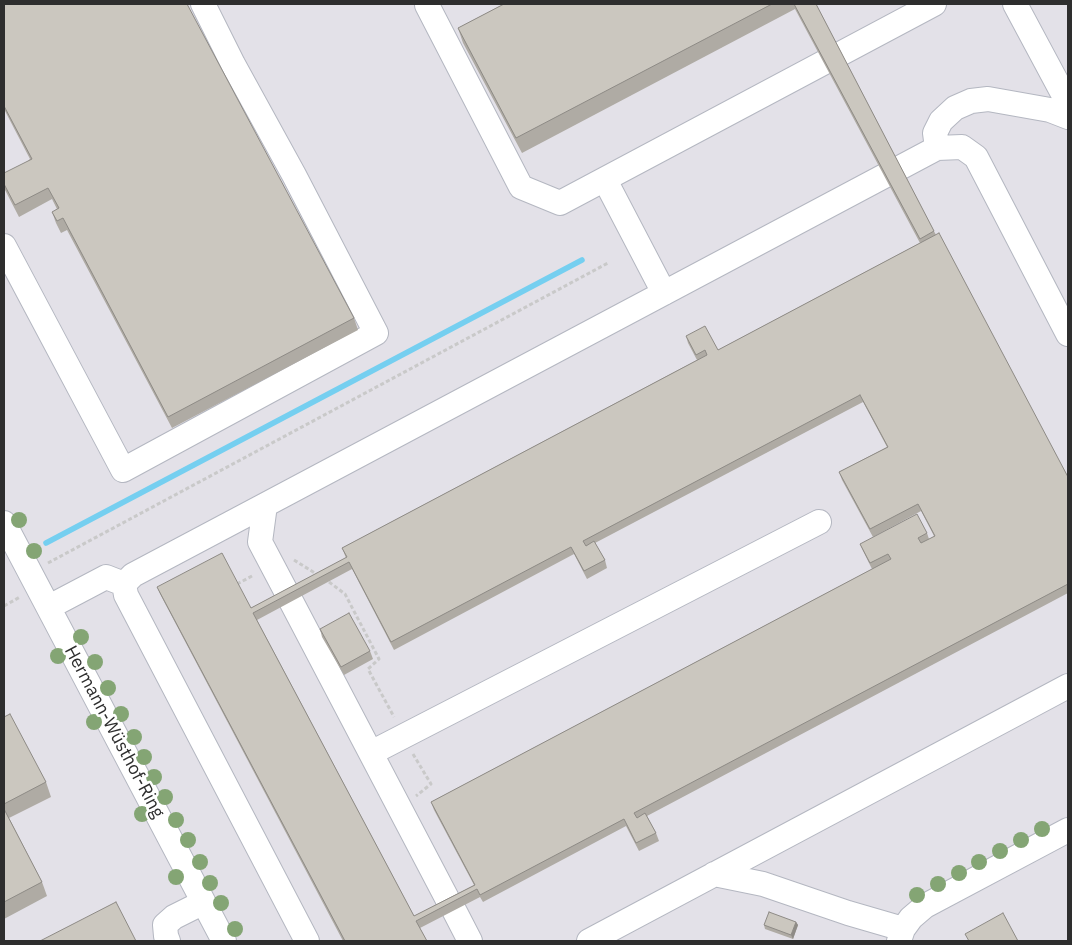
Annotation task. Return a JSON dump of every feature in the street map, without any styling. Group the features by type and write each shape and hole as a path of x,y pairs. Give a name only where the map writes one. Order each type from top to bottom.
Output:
{"street":[{"path":"4,246 123,470 376,333 203,4"},
{"path":"428,4 427,6 521,187 560,203 934,4"},
{"path":"1015,4 1068,103"},
{"path":"937,148 935,133 941,121 955,108 971,101 988,100 1050,110 1068,117"},
{"path":"124,584 133,575 265,504 937,148 962,147 976,157 1068,334"},
{"path":"605,180 664,293"},
{"path":"265,504 260,542 470,941"},
{"path":"371,754 819,522"},
{"name":"Hermann-Wüsthof-Ring","path":"4,523 168,834 202,903 224,941"},
{"path":"49,607 106,576 124,584"},
{"path":"124,584 126,596 307,941"},
{"path":"589,941 1068,686"},
{"path":"714,874 763,884 848,913 901,935 911,918 925,906 1068,830"},
{"path":"168,941 165,925 174,917 202,903"}],"path":[{"path":"48,563 608,264"},
{"path":"329,582 345,594 379,658 368,670 431,784 416,796 414,804"},
{"path":"4,606 17,599"}],"shaded area":[{"path":"4,4 1068,4 1068,941 4,941"}],"building":[{"path":"4,4 187,4 354,318 168,417 63,218 57,221 52,212 59,208 48,188 15,205 4,184 4,173 32,159 4,106"},
{"path":"504,4 772,4 516,138 458,28"},
{"path":"794,4 816,4 934,231 920,239"},
{"path":"939,233 1068,477 1068,584 634,813 637,818 645,813 656,833 636,843 624,819 480,895 477,889 416,921 427,941 345,941 157,587 222,553 251,608 347,557 342,548 707,355 705,350 696,355 686,336 705,326 718,350","holes":["860,395 888,447 839,472 870,529 918,504 935,536 921,543 918,538 927,533 917,514 860,544 870,563 888,554 891,559 431,802 475,885 414,916 253,613 349,562 391,642 571,547 584,571 605,560 594,541 586,546 583,541"]},
{"path":"349,613 370,651 341,667 320,629"},
{"path":"10,714 46,782 4,804 4,717"},
{"path":"4,809 42,882 4,902"},
{"path":"116,902 136,941 40,941"},
{"path":"769,912 796,922 791,935 764,925"},
{"path":"1003,913 1018,941 969,941 965,934"}],"waterway":[{"path":"46,543 582,260"}]}
